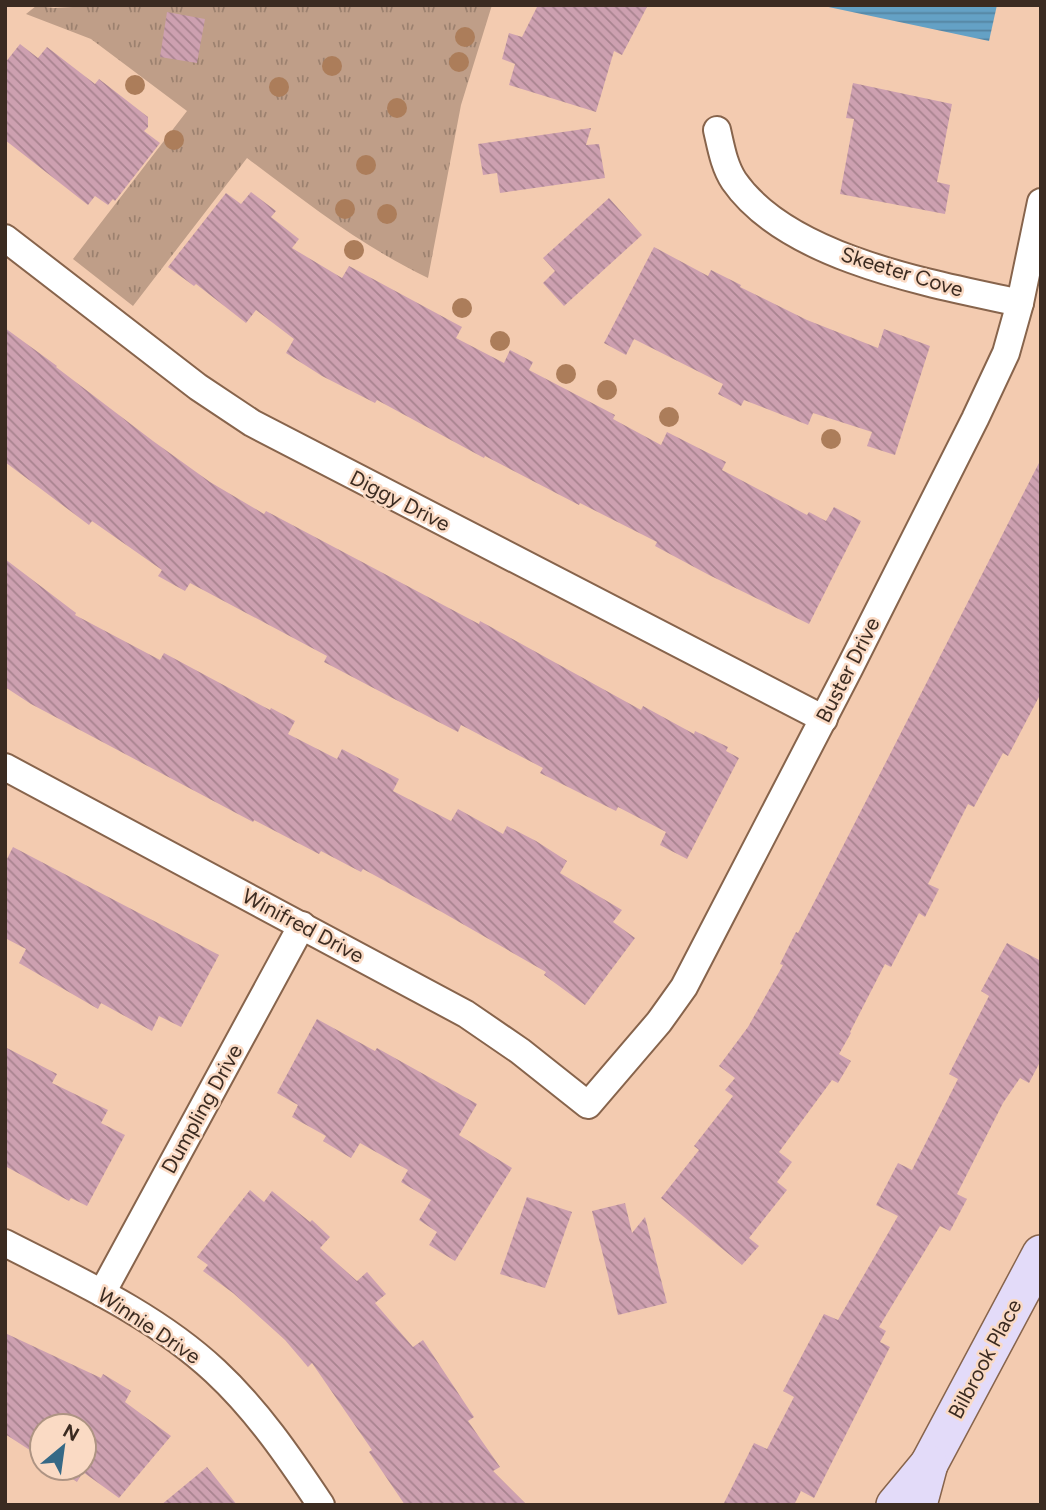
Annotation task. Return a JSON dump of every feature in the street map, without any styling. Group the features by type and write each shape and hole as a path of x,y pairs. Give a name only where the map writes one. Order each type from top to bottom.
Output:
{"street":[{"name":"Skeeter Cove","path":"717,130 723,157 734,180 759,209 791,230 827,249 867,265 1020,303"},
{"name":"Buster Drive","path":"588,1105 659,1022 684,987 824,719 975,419 1006,353 1020,303 1041,202"},
{"name":"Diggy Drive","path":"5,238 198,387 252,423 824,719"},
{"name":"Winifred Drive","path":"5,767 466,1014 588,1105"},
{"name":"Dumpling Drive","path":"102,1293 302,925"},
{"name":"Winnie Drive","path":"5,1243 102,1293 166,1332 214,1370 284,1450 321,1505"},
{"name":"Bilbrook Place","path":"895,1505 929,1464 1041,1254"},
{"name":"Bilbrook Place","path":"918,1505 929,1464"}],"green space":[{"path":"110,5 492,5 461,105 428,278 379,252 247,158 133,306 73,259 187,111 91,39 26,14 36,6 54,8"}],"water":[{"path":"819,5 997,5 989,41"}],"building":[{"path":"538,5 648,5 622,55 614,51 596,112 509,85 515,64 502,59 509,33 522,37"},
{"path":"167,12 205,19 197,63 160,57"},
{"path":"20,44 38,58 47,47 95,84 99,79 148,117 148,127 144,131 160,143 115,201 113,199 108,205 95,196 88,205 5,140 5,63"},
{"path":"853,83 952,104 937,182 950,185 945,214 840,194 854,119 846,118"},
{"path":"591,128 586,145 599,144 605,178 500,193 497,173 483,175 478,144"},
{"path":"251,192 276,211 271,217 299,239 292,248 342,278 349,266 462,327 456,338 504,363 510,350 533,362 529,370 615,415 613,419 661,445 667,432 726,462 722,470 807,515 809,512 826,521 834,507 861,521 809,624 655,546 657,542 485,456 484,458 377,400 375,403 322,376 286,353 294,339 256,310 246,323 196,284 194,286 168,267 226,193 241,204"},
{"path":"609,198 642,235 564,306 543,283 555,271 543,258"},
{"path":"654,247 708,276 711,270 807,320 878,348 884,329 930,346 895,455 867,446 872,432 813,413 808,425 744,400 741,406 718,394 723,384 634,339 626,355 604,343"},
{"path":"5,328 210,482 264,514 266,511 479,624 480,621 641,710 643,706 694,734 695,731 728,747 726,751 739,758 687,859 660,845 666,832 618,807 616,811 540,773 543,768 461,725 458,732 400,702 324,662 327,656 190,583 185,591 158,576 162,570 92,521 89,525 5,462"},
{"path":"1041,459 1041,693 1008,756 1003,753 974,807 968,804 928,884 939,889 925,917 919,913 891,967 885,964 839,1054 851,1061 838,1083 832,1080 779,1152 792,1162 777,1182 787,1190 749,1238 759,1246 742,1265 661,1198 699,1150 694,1146 733,1096 725,1090 735,1078 719,1066 748,1027 783,965 780,964 796,932 798,933 819,893"},
{"path":"5,559 76,613 75,615 160,660 164,653 295,721 288,734 337,759 342,749 399,779 393,791 451,821 458,809 503,834 507,826 536,841 567,861 560,873 622,910 613,922 635,938 585,1005 544,975 546,972 363,869 361,872 321,851 319,854 254,820 253,822 31,704 5,687"},
{"path":"13,847 219,955 181,1027 159,1016 152,1031 101,1003 98,1009 19,963 26,949 5,938 5,863"},
{"path":"1007,943 1041,961 1041,1060 1029,1083 1020,1078 1003,1103 957,1194 967,1199 950,1231 940,1226 879,1327 886,1331 880,1342 890,1347 814,1498 801,1491 794,1505 723,1505 754,1443 767,1449 794,1397 783,1391 824,1314 838,1320 898,1216 876,1205 898,1163 912,1170 958,1079 949,1074 989,996 981,991"},
{"path":"317,1019 375,1051 377,1048 477,1104 459,1135 512,1168 455,1261 429,1245 437,1232 419,1220 431,1200 401,1182 408,1170 360,1143 351,1158 323,1141 326,1136 292,1117 298,1105 277,1093"},
{"path":"5,1047 57,1074 52,1083 108,1110 101,1123 125,1135 87,1206 71,1198 69,1201 5,1166"},
{"path":"250,1190 264,1202 272,1191 310,1222 312,1220 330,1237 320,1248 357,1281 367,1272 386,1294 375,1303 413,1347 423,1340 474,1417 468,1421 500,1467 493,1471 527,1505 405,1505 369,1452 372,1450 312,1363 308,1367 285,1340 233,1293 203,1271 208,1265 197,1257"},
{"path":"527,1197 572,1212 545,1288 500,1274"},
{"path":"625,1203 632,1233 645,1217 667,1303 618,1315 592,1211"},
{"path":"5,1333 101,1378 103,1374 131,1391 125,1402 171,1436 119,1498 97,1482 98,1412 28,1412 28,1449 5,1434"},
{"path":"207,1467 237,1505 161,1505"}]}
